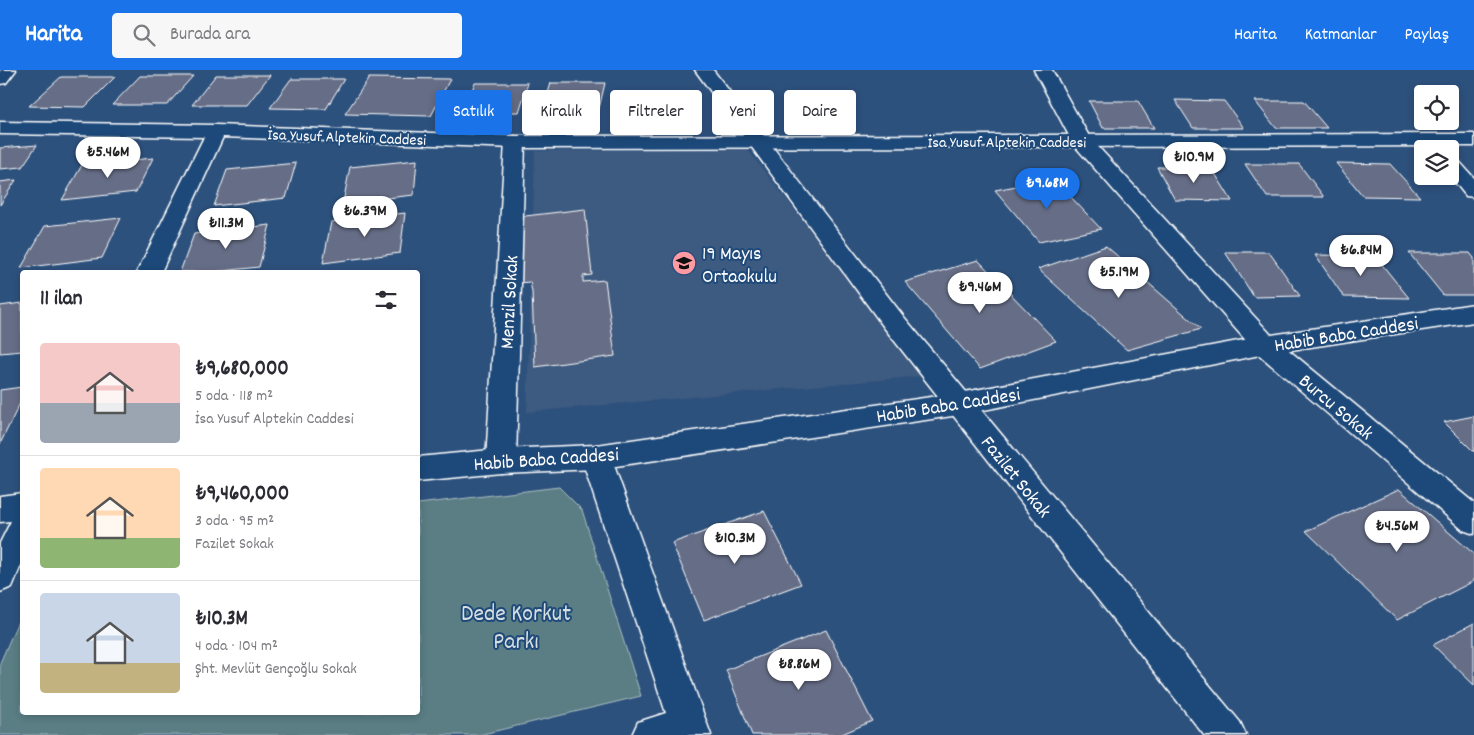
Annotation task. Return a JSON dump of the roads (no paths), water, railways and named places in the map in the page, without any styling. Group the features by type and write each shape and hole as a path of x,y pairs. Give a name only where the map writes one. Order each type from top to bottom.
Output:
{"street":[{"path":"0,79 7,70"},
{"name":"Fazilet Sokak","path":"704,70 755,142 960,404 1227,735"},
{"name":"Burcu Sokak","path":"1044,70 1081,141 1264,345 1474,521"},
{"name":"İsa Yusuf Alptekin Caddesi","path":"0,128 216,131 515,142 1081,141 1414,144"},
{"path":"150,270 203,162 216,131"},
{"name":"İsa Yusuf Alptekin Caddesi","path":"1459,142 1474,140"},
{"name":"Menzil Sokak","path":"501,461 515,142"},
{"path":"1459,173 1474,190"},
{"name":"Habib Baba Caddesi","path":"420,469 501,461 596,457 960,404 1264,345 1474,313"},
{"path":"596,457 691,730 651,735"},
{"path":"0,509 20,506"},
{"path":"0,577 20,534"}],"place":[{"name":"19 Mayıs Ortaokulu","path":"684,263"}],"park label":[{"name":"Dede Korkut Parkı","path":"516,626"}]}
